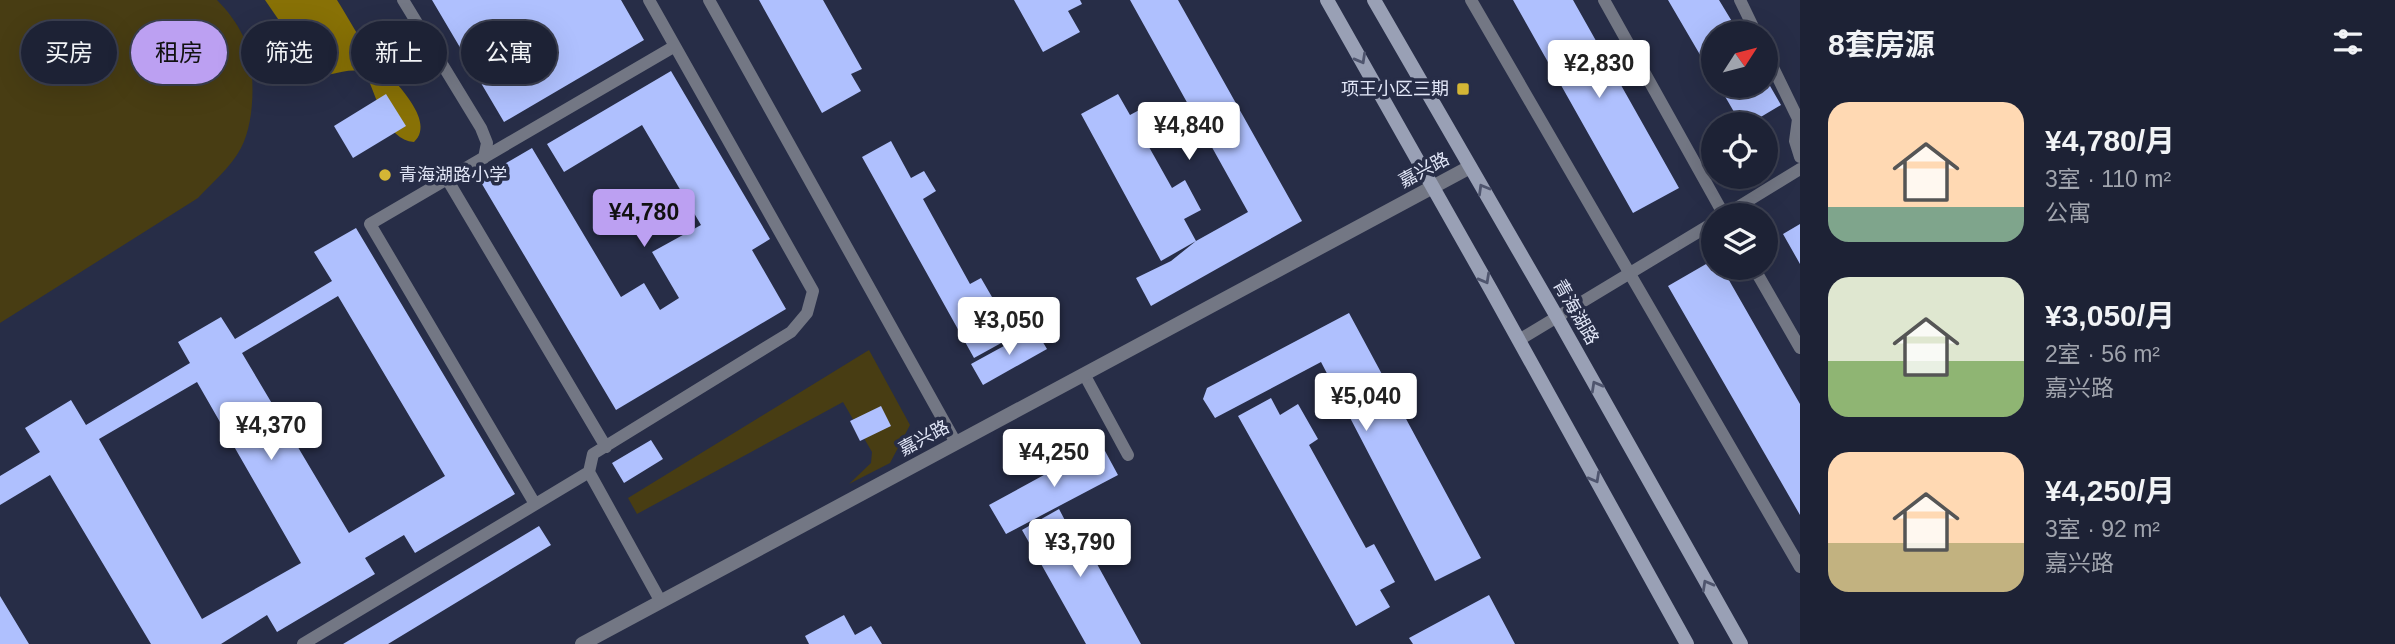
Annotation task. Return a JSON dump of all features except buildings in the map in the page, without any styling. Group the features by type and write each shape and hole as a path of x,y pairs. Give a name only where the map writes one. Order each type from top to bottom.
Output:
{"main road":[{"path":"1327,0 1687,644"},
{"name":"青海湖路","path":"1374,0 1741,644"}],"street":[{"name":"嘉兴路","path":"582,644 1470,167"}],"lane":[{"path":"403,0 481,128 487,143 484,158"},
{"path":"649,0 813,291 807,313 792,332 593,454 589,472 661,601"},
{"path":"709,0 956,443"},
{"path":"1471,0 1800,567"},
{"path":"1604,0 1717,203"},
{"path":"1740,0 1750,21"},
{"path":"536,504 370,224 675,46"},
{"path":"1778,78 1798,119 1795,141 1800,157"},
{"path":"1744,203 1800,169"},
{"path":"447,178 606,446"},
{"path":"1519,340 1701,230"},
{"path":"1761,280 1800,348"},
{"path":"1084,374 1128,455"},
{"path":"303,644 589,472"}],"shaded area":[{"path":"0,0 217,0 241,32 241,84 252,84 249,123 237,155 198,198 0,323"},
{"path":"265,0 337,0 351,23 351,71 337,74 337,21 279,21"},
{"path":"370,84 397,84 415,108 420,121 420,132 414,142 404,140 396,134"},
{"path":"869,350 910,425 890,463 849,484 871,463 872,452 843,402 637,514 628,498"}],"place":[{"name":"项王小区三期","path":"1463,89"},
{"name":"青海湖路小学","path":"385,175"}]}
